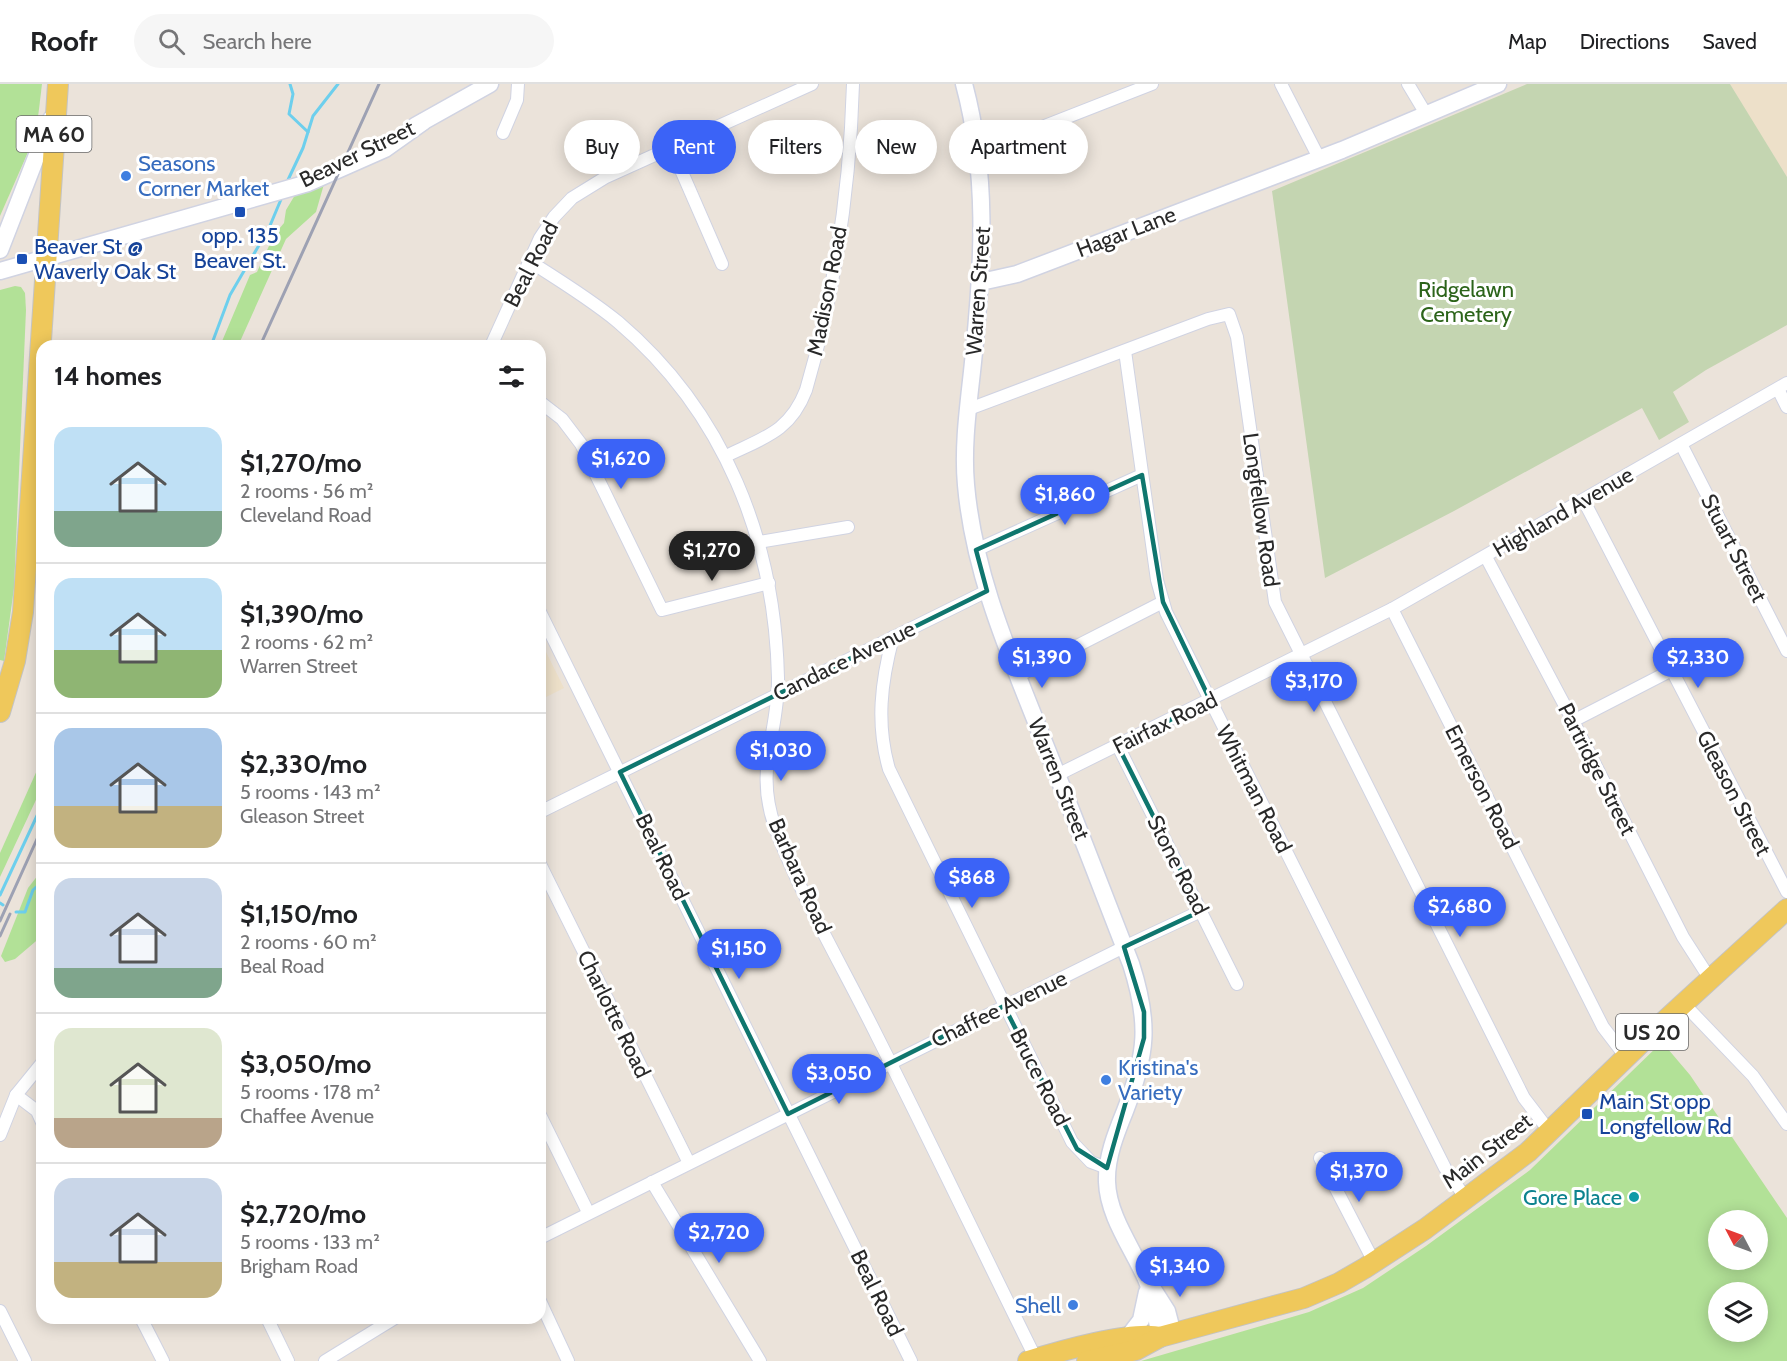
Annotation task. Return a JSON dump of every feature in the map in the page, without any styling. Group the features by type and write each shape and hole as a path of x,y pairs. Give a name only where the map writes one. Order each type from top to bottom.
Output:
{"main road":[{"name":"Beaver Street","path":"0,271 285,188 313,182 399,141 423,122 490,84"},
{"name":"Warren Street","path":"964,84 971,120"},
{"path":"1319,158 1498,84"},
{"path":"0,250 45,140 57,88"},
{"name":"MA 60","path":"41,340 57,88"},
{"name":"Hagar Lane","path":"981,282 1017,274 1319,158"},
{"name":"Warren Street","path":"980,174 981,282 969,409 966,483 976,550 987,591 1124,947 1144,1012 1144,1038 1135,1084 1107,1168 1110,1201 1148,1282 1167,1335"},
{"name":"MA 60","path":"0,712 15,662 23,612 36,411"},
{"name":"Main Street","path":"1087,1361 1127,1350 1150,1335 1167,1335 1304,1298 1339,1283 1374,1262 1466,1199 1550,1132 1683,1003 1787,909"},
{"path":"1127,1350 1143,1316 1148,1282"},
{"name":"Main Street","path":"1037,1360 1127,1350"}],"street":[{"path":"503,133 517,100 518,84"},
{"name":"Beal Road","path":"731,120 812,84"},
{"name":"Madison Road","path":"726,456 785,425 795,414 806,390 840,237 850,147 853,84"},
{"path":"1060,120 1152,84"},
{"path":"1281,84 1319,158"},
{"path":"1408,84 1426,114"},
{"name":"Beal Road","path":"494,340 549,223 572,198 606,177 652,156"},
{"path":"683,174 722,264"},
{"name":"Barbara Road","path":"530,261 597,305 639,341 688,396 726,456 743,493 759,542 774,613 777,694 766,770 766,791 773,822 814,912 1037,1360"},
{"name":"Longfellow Road","path":"969,409 1214,317 1229,314 1237,337 1271,587 1275,602 1524,1098 1550,1132"},
{"name":"Whitman Road","path":"1125,351 1162,602 1445,1168 1466,1199"},
{"path":"1782,386 1787,407"},
{"name":"Highland Avenue","path":"1337,637 1486,557 1782,386"},
{"path":"546,407 562,419 580,444 662,610 769,584"},
{"name":"Stuart Street","path":"1681,444 1787,651"},
{"path":"976,550 1142,475"},
{"name":"Gleason Street","path":"1584,501 1787,892"},
{"path":"759,542 848,527"},
{"name":"Partridge Street","path":"1486,557 1683,937 1710,979"},
{"name":"Candace Avenue","path":"546,809 987,591"},
{"path":"1018,676 1162,602"},
{"name":"Emerson Road","path":"1392,609 1603,1027 1626,1057"},
{"name":"Beal Road","path":"546,624 911,1361"},
{"name":"Fairfax Road","path":"1057,775 1337,637"},
{"name":"Bruce Road","path":"892,638 885,665 880,727 889,769 1004,1006 1077,1149 1091,1162 1107,1168"},
{"path":"1573,721 1672,670"},
{"name":"Stone Road","path":"1119,746 1237,984"},
{"name":"Charlotte Road","path":"546,876 688,1164"},
{"name":"Chaffee Avenue","path":"546,1235 1004,1006 1201,911"},
{"path":"1683,1003 1753,1076 1787,1124"},
{"path":"0,1135 16,1095 36,1070"},
{"path":"16,1095 36,1110"},
{"path":"546,1127 588,1212"},
{"path":"1320,1158 1374,1262"},
{"path":"652,1182 760,1361"},
{"path":"0,1311 25,1361"},
{"path":"546,1314 568,1361"},
{"path":"144,1324 163,1361"},
{"path":"270,1324 288,1361"},
{"path":"325,1361 386,1324"}],"highlighted area":[{"path":"1142,475 1163,602 1210,700 1118,746 1201,911 1124,947 1144,1012 1144,1038 1107,1168 1077,1149 1004,1006 788,1114 620,772 987,591 976,550"}],"shaded area":[{"path":"1730,84 1787,84 1787,177 1749,116"},
{"path":"546,652 564,688 546,697"}],"green space":[{"path":"0,84 42,84 36,134 0,216"},
{"name":"Ridgelawn Cemetery","path":"1527,84 1730,84 1787,177 1787,325 1706,370 1673,392 1689,422 1659,440 1642,408 1454,511 1325,578 1272,191"},
{"path":"324,184 316,212 286,239 241,340 223,340 250,275 257,272 274,235 284,223 286,210 295,195"},
{"path":"15,286 21,287 25,293 26,310 14,588 4,661 0,660 0,290"},
{"path":"36,772 36,800 0,877 0,853"},
{"path":"36,878 36,941 15,959 5,962 1,956 28,888"},
{"name":"Gore Place","path":"1662,1042 1690,1075 1787,1218 1787,1361 1141,1361 1309,1312 1363,1288 1426,1246 1530,1170"}],"waterway":[{"path":"290,84 293,94 289,114 308,132"},
{"path":"287,182 303,148 313,116 338,84"},
{"path":"213,340 230,295 269,228 282,197"},
{"path":"0,895 36,818"},
{"path":"16,912 25,912 36,887"}],"railway":[{"path":"263,340 379,84"},
{"path":"0,921 36,841"},
{"path":"0,936 10,914"}],"place":[{"name":"Seasons Corner Market","path":"126,176"},
{"name":"opp. 135 Beaver St.","path":"240,212"},
{"name":"Beaver St @ Waverly Oak St","path":"22,259"},
{"name":"Kristina's Variety","path":"1106,1080"},
{"name":"Main St opp Longfellow Rd","path":"1587,1114"},
{"name":"Gore Place","path":"1634,1197"},
{"name":"Shell","path":"1073,1305"}]}
